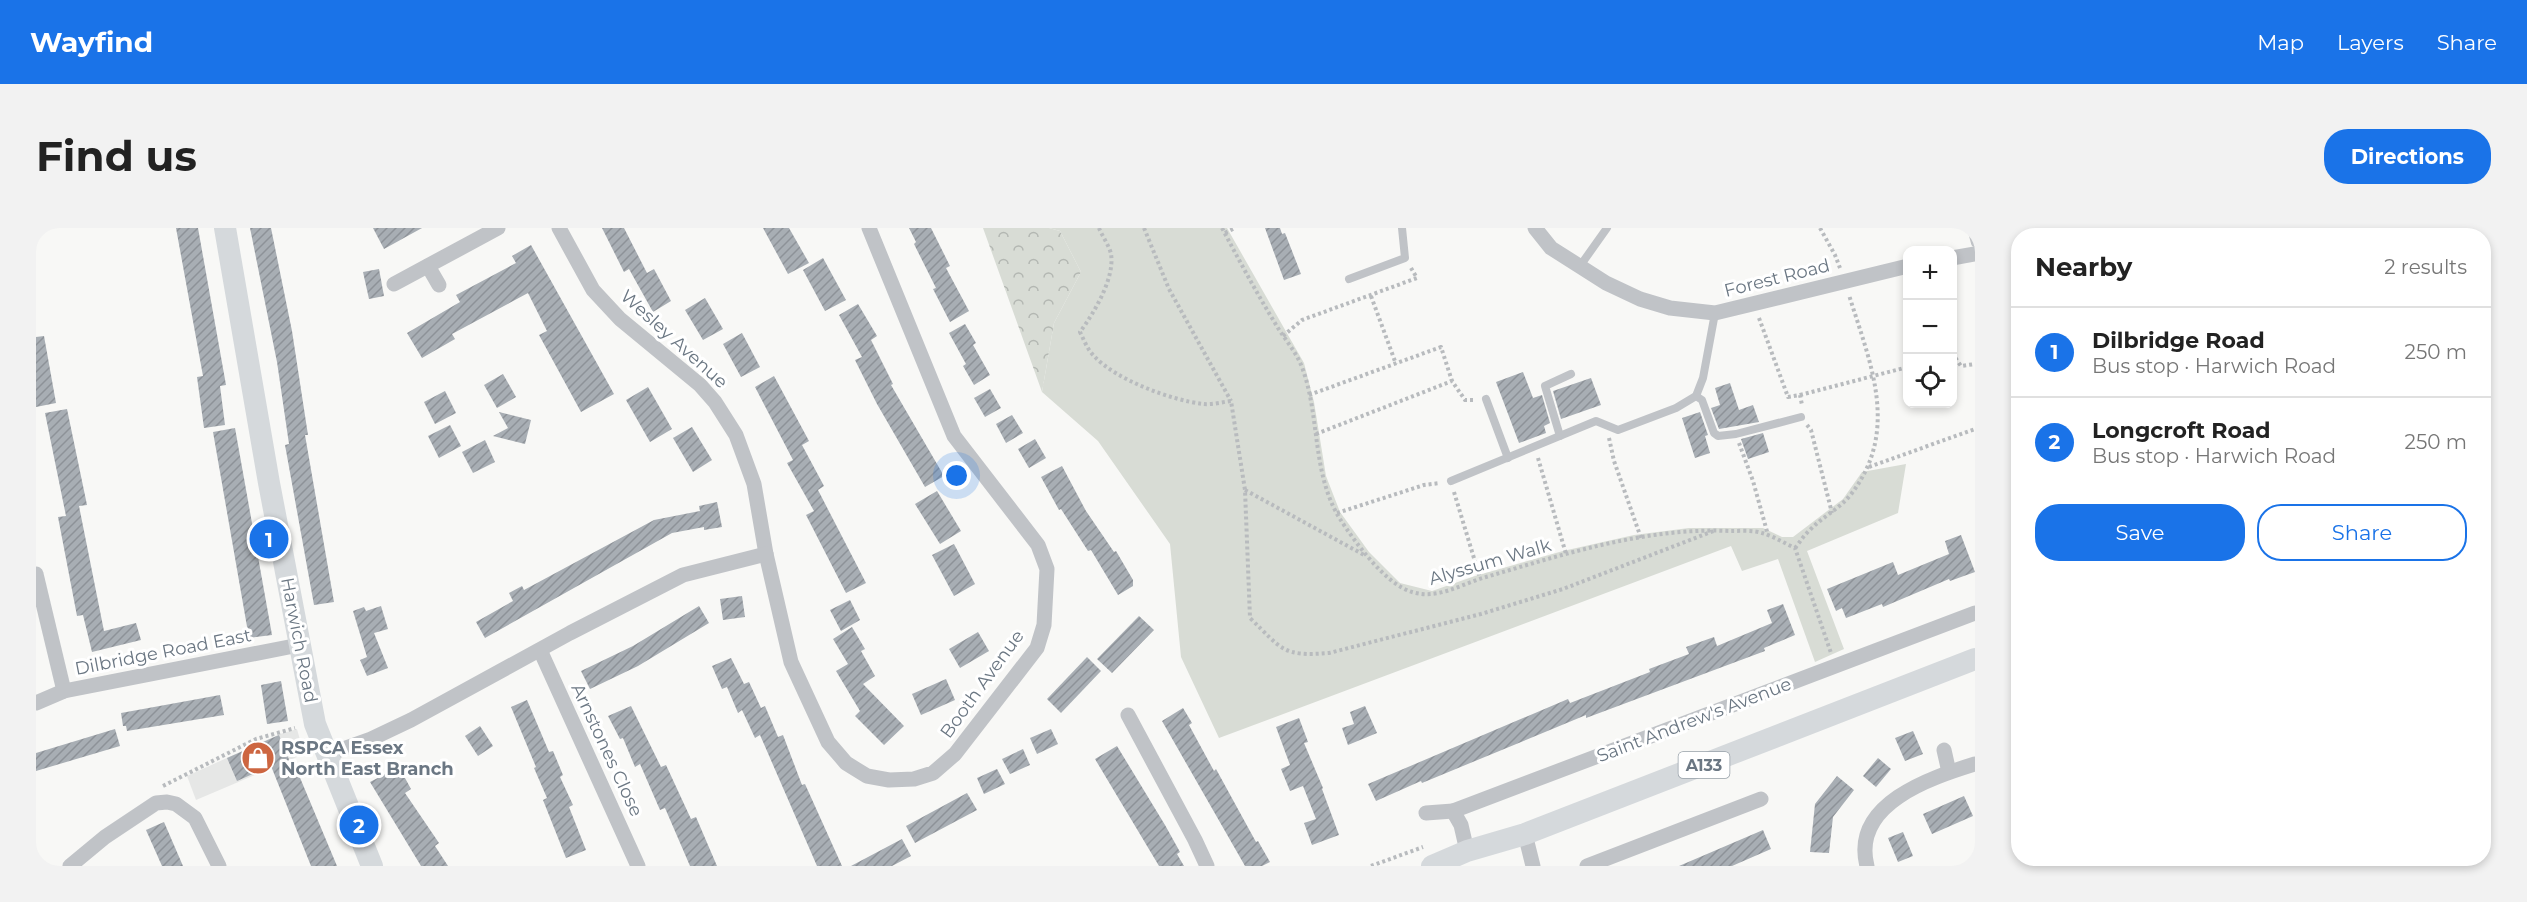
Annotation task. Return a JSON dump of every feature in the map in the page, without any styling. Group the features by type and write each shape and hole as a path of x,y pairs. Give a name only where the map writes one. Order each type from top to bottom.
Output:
{"main road":[{"name":"Harwich Road","path":"225,228 315,724 372,866"},
{"name":"A133","path":"1432,855 1467,851 1525,834 1975,659"}],"street":[{"path":"394,284 498,228"},
{"name":"Wesley Avenue","path":"559,228 593,290 620,319 683,370 715,402 736,435 754,484 766,554"},
{"name":"Booth Avenue","path":"766,554 788,652 807,702 828,742 846,763 867,776 889,780 914,779 933,773 948,761 975,730 1037,648 1044,625 1047,569 1038,544 954,436 868,228"},
{"name":"Forest Road","path":"1534,228 1551,248 1606,284 1640,299 1670,308 1715,313 1903,267"},
{"path":"1957,257 1975,254"},
{"path":"428,266 439,285"},
{"path":"326,755 371,739 411,720 683,575 766,554"},
{"path":"36,574 64,691"},
{"name":"Saint Andrew's Avenue","path":"1426,813 1453,811 1975,614"},
{"name":"Dilbridge Road East","path":"36,704 64,691 299,645"},
{"name":"Arnstones Close","path":"540,650 638,866"},
{"path":"1128,716 1207,866"},
{"path":"1944,750 1949,772"},
{"path":"1867,866 1867,838 1874,821 1884,807 1896,797 1949,772 1975,764"},
{"path":"1587,866 1761,799"},
{"path":"69,866 105,837 156,803 176,804 195,818 219,866"},
{"path":"1453,811 1461,825 1467,851"},
{"path":"1525,834 1533,866"}],"lane":[{"path":"1349,279 1405,258 1402,228"},
{"path":"1580,266 1607,228"},
{"path":"1971,228 1975,243"},
{"path":"1451,481 1596,421 1618,430 1676,408 1696,396 1703,378 1715,313"},
{"path":"1560,436 1545,386 1571,374"},
{"path":"1696,396 1702,400 1718,436 1736,434 1801,417"},
{"path":"1486,399 1508,458"}],"path":[{"path":"1099,228 1111,254 1109,274 1098,306 1080,332 1095,358 1135,384 1169,396 1205,404 1231,401"},
{"path":"1144,228 1169,289 1231,401 1245,490 1250,618 1284,651 1304,655 1329,653 1368,644 1553,592 1716,530"},
{"name":"Alyssum Walk","path":"1222,228 1303,369 1322,477 1337,513 1370,558 1399,586 1412,592 1431,596 1566,554 1641,538 1716,530 1760,532 1795,548"},
{"path":"1225,233 1235,228"},
{"path":"1820,228 1835,255 1844,281 1877,394 1878,437 1868,467 1852,492 1832,513 1810,529 1795,548 1837,667"},
{"path":"1283,336 1302,320 1417,278 1405,258"},
{"path":"1371,296 1396,364"},
{"path":"1755,304 1788,397 1903,368"},
{"path":"1309,395 1441,347 1452,381 1465,400 1486,399"},
{"path":"1954,354 1961,366 1975,364"},
{"path":"1316,434 1452,381"},
{"path":"1800,395 1803,413 1801,417 1811,430 1832,513"},
{"path":"1613,429 1608,440 1641,538"},
{"path":"1868,467 1975,429"},
{"path":"1736,434 1753,481 1768,535"},
{"path":"1534,446 1566,554"},
{"path":"1337,513 1424,485 1451,481 1480,579"},
{"path":"1245,490 1370,558"},
{"path":"156,803 164,785 256,739 315,724"},
{"path":"1371,866 1432,855"}],"shaded area":[{"path":"297,729 304,754 196,800 187,776 280,734"}],"green space":[{"path":"983,228 1049,228 1060,231 1081,272 1054,323 1042,392"},
{"path":"1049,228 1227,228 1304,363 1314,402 1326,476 1340,512 1369,552 1400,583 1432,591 1563,551 1634,535 1689,528 1763,528 1782,537 1793,537 1843,499 1862,472 1906,464 1898,513 1807,551 1844,649 1815,662 1778,559 1742,571 1731,546 1219,738 1181,657 1170,544 1098,441 1042,392 1054,323 1081,272 1060,231"}],"building":[{"path":"176,228 198,228 226,385 220,386 225,425 204,428 197,377 203,376"},
{"path":"250,228 271,228 292,331 308,435 305,435 334,602 314,605 285,445 289,444 277,362"},
{"path":"373,228 422,228 384,249"},
{"path":"602,228 624,228 647,273 654,269 671,301 653,312 629,269 624,272"},
{"path":"763,228 789,228 809,263 788,274"},
{"path":"909,228 931,228 950,266 946,268 969,311 950,322 933,289 936,288 914,244 916,242"},
{"path":"1265,228 1280,228 1282,234 1285,233 1301,274 1284,280"},
{"path":"531,245 614,394 581,412 539,335 547,331 528,293 452,334 455,339 422,358 407,333 460,302 456,295 516,263 512,256"},
{"path":"823,258 846,300 825,311 803,270"},
{"path":"379,269 384,296 369,299 363,272"},
{"path":"705,298 723,329 703,340 685,310"},
{"path":"858,304 877,336 871,340 893,384 891,385 944,476 925,487 877,404 855,360 862,357 839,315"},
{"path":"965,324 976,343 973,345 990,375 974,385 963,366 966,364 949,333"},
{"path":"742,333 760,367 741,377 723,344"},
{"path":"44,336 56,403 36,407 36,337"},
{"path":"1523,372 1533,398 1542,395 1550,423 1544,426 1546,433 1519,443 1496,382"},
{"path":"503,374 516,397 497,408 484,385"},
{"path":"774,376 809,441 802,445 824,486 818,490 866,583 846,593 806,515 814,511 787,463 793,460 755,387"},
{"path":"1591,378 1601,405 1561,419 1553,391"},
{"path":"1730,383 1739,410 1753,405 1759,422 1719,429 1711,408 1720,405 1715,388"},
{"path":"648,387 672,429 650,442 626,400"},
{"path":"990,389 1001,408 985,417 974,398"},
{"path":"445,391 456,413 435,424 424,402"},
{"path":"67,409 87,505 79,506 104,631 136,623 141,640 92,652 83,615 77,616 58,517 66,516 45,413"},
{"path":"499,412 531,420 525,444 493,436 508,428"},
{"path":"1700,412 1708,435 1705,436 1710,453 1695,458 1682,418"},
{"path":"1012,415 1023,433 1006,443 996,424"},
{"path":"450,425 461,446 439,458 428,436"},
{"path":"692,427 712,460 693,472 673,438"},
{"path":"235,428 272,635 249,638 213,432"},
{"path":"1763,433 1769,452 1748,459 1741,439"},
{"path":"1035,439 1046,458 1029,468 1018,449"},
{"path":"485,440 495,462 473,473 462,452"},
{"path":"1062,466 1086,511 1114,552 1116,551 1133,580 1133,586 1118,595 1091,550 1088,551 1061,509 1059,510 1041,477"},
{"path":"937,491 961,531 940,544 915,504"},
{"path":"717,502 722,527 704,530 704,527 672,533 485,638 476,622 513,601 509,593 522,586 524,590 654,520 700,511 699,506"},
{"path":"1961,535 1975,572 1950,581 1949,579 1883,607 1882,604 1846,618 1842,608 1836,611 1827,589 1893,562 1898,575 1949,554 1945,541"},
{"path":"954,544 975,584 954,596 932,555"},
{"path":"742,596 745,617 723,620 720,599"},
{"path":"850,600 860,620 841,631 830,610"},
{"path":"1783,604 1795,635 1764,648 1765,651 1586,718 1586,715 1376,801 1368,784 1568,699 1570,703 1650,672 1649,669 1689,654 1686,647 1714,637 1717,646 1772,623 1767,610"},
{"path":"381,606 388,629 374,633 388,668 367,676 360,660 367,657 353,611 364,607 366,611"},
{"path":"699,606 709,623 638,666 590,689 581,671 633,646"},
{"path":"1139,616 1154,630 1112,673 1097,659"},
{"path":"852,627 865,649 861,651 875,676 863,684 904,726 884,745 855,716 860,711 836,671 848,664 833,639"},
{"path":"978,632 989,651 960,668 949,649"},
{"path":"1087,657 1101,671 1061,713 1047,699"},
{"path":"731,658 744,684 749,682 761,708 765,706 778,737 783,735 802,785 805,784 842,866 817,866 760,735 755,738 742,710 738,713 727,687 722,689 712,666"},
{"path":"946,679 955,700 921,715 912,694"},
{"path":"281,681 288,721 267,724 261,685"},
{"path":"220,695 224,715 127,731 126,726 123,726 121,713"},
{"path":"527,700 549,752 553,751 563,775 560,777 573,805 569,807 586,850 566,858 543,800 547,798 534,768 536,767 511,707"},
{"path":"631,706 661,767 666,765 691,819 696,817 717,866 690,866 665,808 660,810 640,764 635,767 623,738 620,739 608,716"},
{"path":"1365,706 1377,733 1348,745 1342,728 1354,724 1350,712"},
{"path":"1183,708 1192,723 1189,725 1214,771 1216,769 1256,842 1258,841 1270,862 1262,866 1245,866 1162,721"},
{"path":"1299,718 1308,742 1304,743 1339,835 1312,845 1304,823 1316,819 1303,786 1290,791 1281,769 1290,765 1276,727"},
{"path":"480,726 493,746 478,756 465,736"},
{"path":"115,729 120,746 36,771 36,753"},
{"path":"1051,729 1058,744 1037,754 1030,738"},
{"path":"1913,731 1923,754 1905,761 1895,738"},
{"path":"279,735 290,762 293,761 337,866 311,866 271,766 237,781 227,758"},
{"path":"1117,746 1165,825 1180,852 1177,854 1184,866 1159,866 1095,759"},
{"path":"1023,749 1030,765 1010,774 1002,759"},
{"path":"1878,758 1891,769 1876,787 1863,776"},
{"path":"399,767 411,789 405,793 439,843 435,846 448,866 421,866 370,782"},
{"path":"997,769 1005,784 984,794 977,778"},
{"path":"1837,776 1854,790 1833,817 1829,853 1810,852 1815,804"},
{"path":"967,793 977,810 915,843 906,826"},
{"path":"1964,796 1973,816 1932,834 1923,814"},
{"path":"164,822 183,866 162,866 146,830"},
{"path":"1763,830 1771,849 1732,866 1679,866"},
{"path":"1903,832 1913,856 1898,862 1888,838"},
{"path":"902,839 911,856 892,866 851,866"}],"place":[{"name":"Dilbridge Road","path":"269,539"},
{"name":"RSPCA Essex North East Branch","path":"258,758"},
{"name":"Longcroft Road","path":"359,825"}]}
